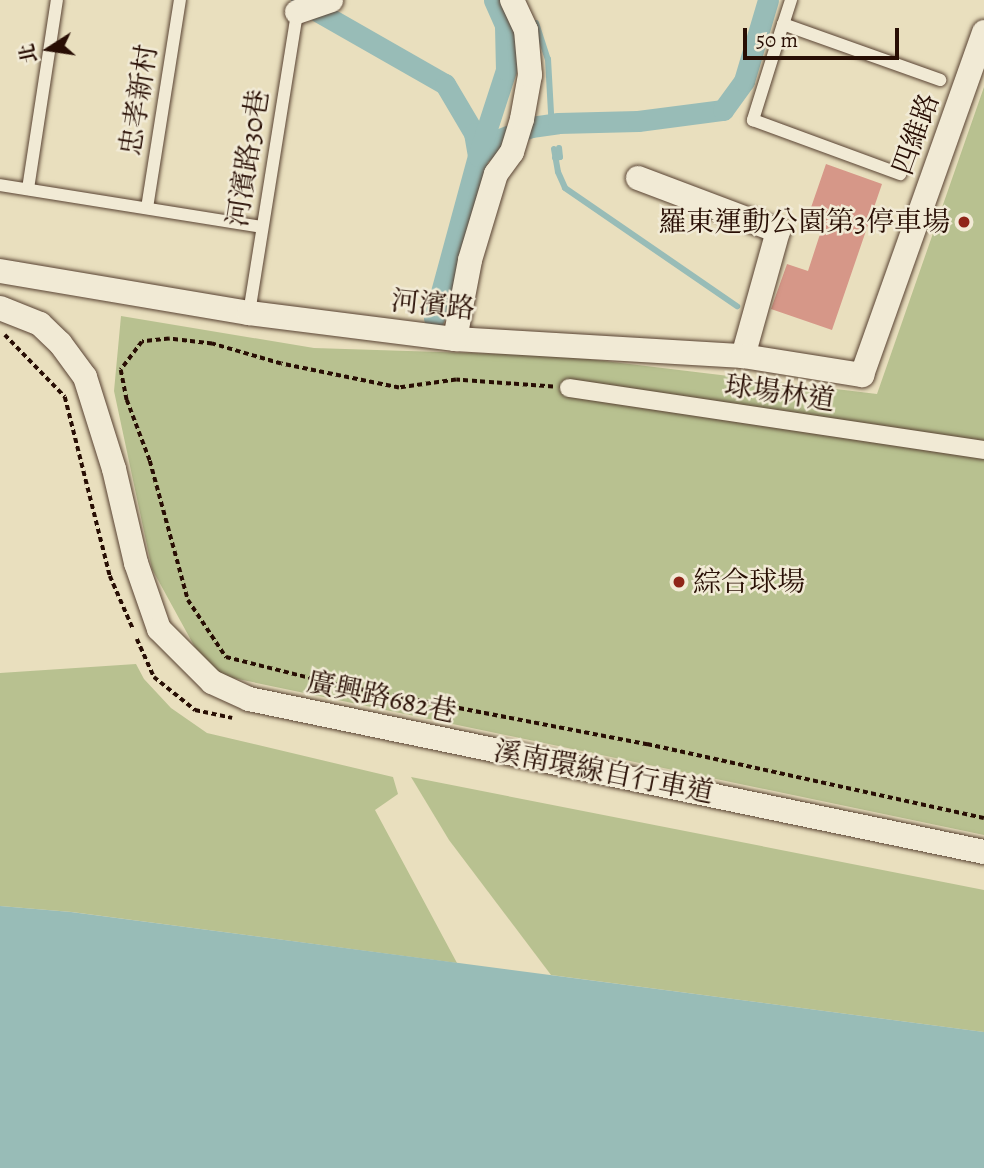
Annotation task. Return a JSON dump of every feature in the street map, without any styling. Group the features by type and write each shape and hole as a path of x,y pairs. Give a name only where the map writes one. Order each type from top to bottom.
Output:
{"street":[{"path":"297,12 331,0"},
{"path":"455,338 470,260 496,174 512,152 530,75 526,30 512,0"},
{"name":"四維路","path":"862,375 984,32"},
{"path":"638,178 778,230 743,356"},
{"name":"河濱路","path":"0,271 249,313 455,338 743,356 862,375"},
{"name":"廣興路682巷","path":"0,308 40,324 60,343 85,377 114,469 136,563 159,629 212,682 249,699 984,852"},
{"name":"球場林道","path":"569,388 984,450"}],"lane":[{"path":"27,189 57,0"},
{"name":"忠孝新村","path":"147,208 180,0"},
{"path":"791,0 753,120 900,174"},
{"name":"河濱路30巷","path":"249,313 297,12"},
{"path":"783,24 940,80"},
{"path":"0,185 262,227"}],"path":[{"path":"0,332 65,397 110,576 154,677 195,710 236,718"},
{"path":"569,388 456,380 399,388 281,364 212,344 169,340 142,342 121,370 127,400 150,461 188,600 226,657 334,684 648,744 984,818"}],"green space":[{"path":"984,87 984,835 209,673 152,569 114,391 121,316 314,348 563,356 877,394"},
{"path":"136,664 144,679 171,708 207,733 393,777 398,794 375,810 457,963 72,912 0,906 0,673"},
{"path":"411,777 984,890 984,1032 551,975 449,840"}],"water":[{"path":"0,906 71,912 984,1032 984,1168 0,1168"}],"building":[{"path":"826,164 882,184 832,330 771,309 787,264 808,271 822,228 806,222"}],"waterway":[{"path":"434,318 478,156 506,70 505,25 494,0"},
{"path":"478,156 497,140 531,127 558,123 638,121 723,110 744,81 768,0"},
{"path":"301,2 445,84 474,133 478,156"},
{"path":"536,23 548,59 552,131"},
{"path":"558,123 558,130"},
{"path":"555,158 560,157 559,148"},
{"path":"554,149 558,172 565,188 737,306"}],"place":[{"name":"羅東運動公園第3停車場","path":"964,222"},
{"name":"綜合球場","path":"679,582"}]}
